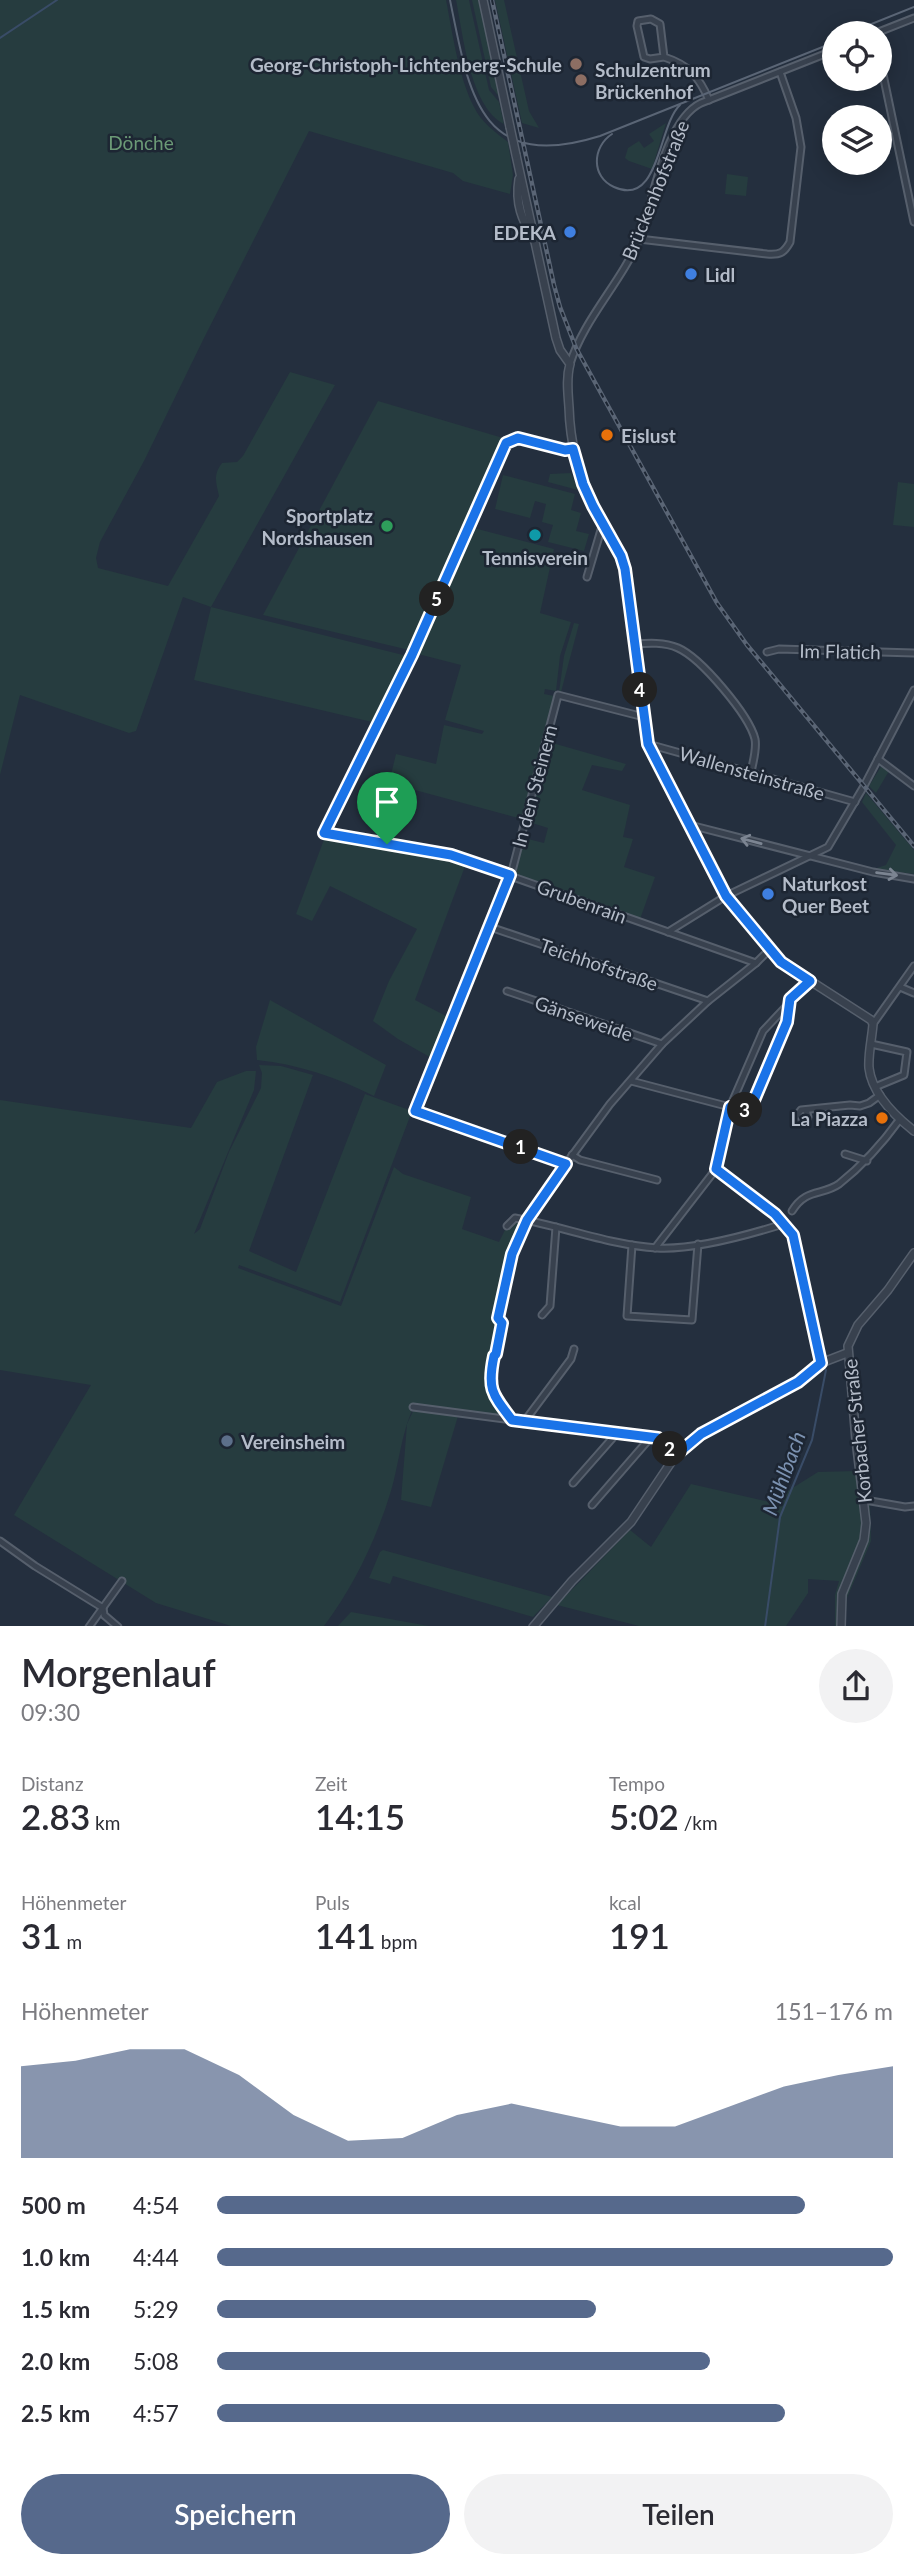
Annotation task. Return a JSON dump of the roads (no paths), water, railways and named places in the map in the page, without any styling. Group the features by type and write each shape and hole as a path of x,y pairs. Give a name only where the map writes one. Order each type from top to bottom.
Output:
{"street":[{"path":"482,0 520,174 517,191 521,218 538,247 556,338 570,364 567,374 573,449 583,484 621,556 625,569 648,744 726,896 781,962 871,1020 873,1024"},
{"path":"892,27 914,18"},
{"path":"664,57 660,23 651,19 638,21 636,26 644,57 664,57 682,63 699,79 709,100"},
{"name":"Brückenhofstraße","path":"570,364 639,239 675,132 691,108 822,55"},
{"path":"639,239 767,254 780,254 785,251 790,242 802,147 796,118 780,72"},
{"path":"887,91 914,222"},
{"name":"Grubenrain","path":"573,449 565,450 518,438 506,443 412,655 324,833 451,855 756,963"},
{"path":"587,577 603,523"},
{"path":"634,644 668,645 682,650 704,668 748,723 756,741 751,772"},
{"name":"Im Flatich","path":"767,652 779,649 914,653"},
{"path":"668,932 726,896 797,861 813,857 828,847 914,690"},
{"name":"In den Steinern","path":"566,1164 415,1111 510,875 558,695 644,717"},
{"name":"Wallensteinstraße","path":"648,744 855,802"},
{"path":"878,759 914,786"},
{"path":"690,825 873,872 914,879"},
{"name":"Teichhofstraße","path":"490,927 708,1001"},
{"name":"Gänseweide","path":"512,1420 495,1398 489,1378 502,1323 498,1318 512,1254 527,1220 610,1104 662,1044 770,949"},
{"path":"914,966 873,1024 869,1072 880,1095 914,1131"},
{"path":"655,1248 716,1169 730,1107 763,1031 790,999 810,981"},
{"path":"900,987 914,993"},
{"name":"Gänseweide","path":"507,991 662,1044"},
{"path":"631,1081 745,1110 752,1105 787,1022 790,999"},
{"path":"872,1044 907,1052 904,1075 875,1087"},
{"path":"806,1110 860,1106 880,1095"},
{"path":"792,1211 798,1201 817,1191 836,1186 867,1161 900,1119"},
{"path":"845,1154 867,1161"},
{"path":"572,1155 580,1160 657,1180"},
{"path":"716,1169 775,1214 793,1235 821,1363"},
{"path":"506,1226 515,1218 655,1248 698,1244 752,1234 783,1223"},
{"path":"542,1315 550,1306 556,1227"},
{"path":"632,1245 627,1317 692,1320 698,1244"},
{"name":"Korbacher Straße","path":"841,1626 842,1594 864,1540 865,1500 847,1353 851,1337 858,1325 888,1290 914,1253"},
{"path":"524,1422 571,1359 574,1349"},
{"path":"533,1626 572,1581 631,1522 676,1455 701,1434 798,1382 821,1363 847,1353"},
{"path":"413,1407 658,1438 676,1455"},
{"path":"573,1483 617,1433"},
{"path":"592,1505 650,1437"},
{"path":"865,1500 914,1506"},
{"path":"0,1541 103,1608"},
{"path":"89,1626 122,1581"},
{"path":"103,1608 104,1615 118,1626"}],"waterway":[{"path":"0,38 57,0"},
{"name":"Mühlbach","path":"765,1626 780,1517 812,1440 826,1370"}],"tram line":[{"path":"450,0 464,66 474,94 487,117 504,134 528,144 560,145 600,136 822,47"},
{"path":"879,21 914,7"},
{"path":"612,134 605,140 598,154 601,176 614,187 629,190 641,186 649,176 673,115 680,105"}],"railway":[{"path":"492,0 554,285 576,348 717,603 747,645 914,846"}],"place":[{"name":"Georg-Christoph-Lichtenberg-Schule","path":"576,64"},
{"name":"Schulzentrum Brückenhof","path":"581,80"},
{"name":"EDEKA","path":"570,232"},
{"name":"Lidl","path":"691,274"},
{"name":"Eislust","path":"607,435"},
{"name":"Sportplatz Nordshausen","path":"387,526"},
{"name":"Tennisverein","path":"535,535"},
{"name":"Naturkost Quer Beet","path":"768,894"},
{"name":"La Piazza","path":"882,1118"},
{"name":"Vereinsheim","path":"227,1441"}],"park label":[{"name":"Dönche","path":"141,142"}]}
